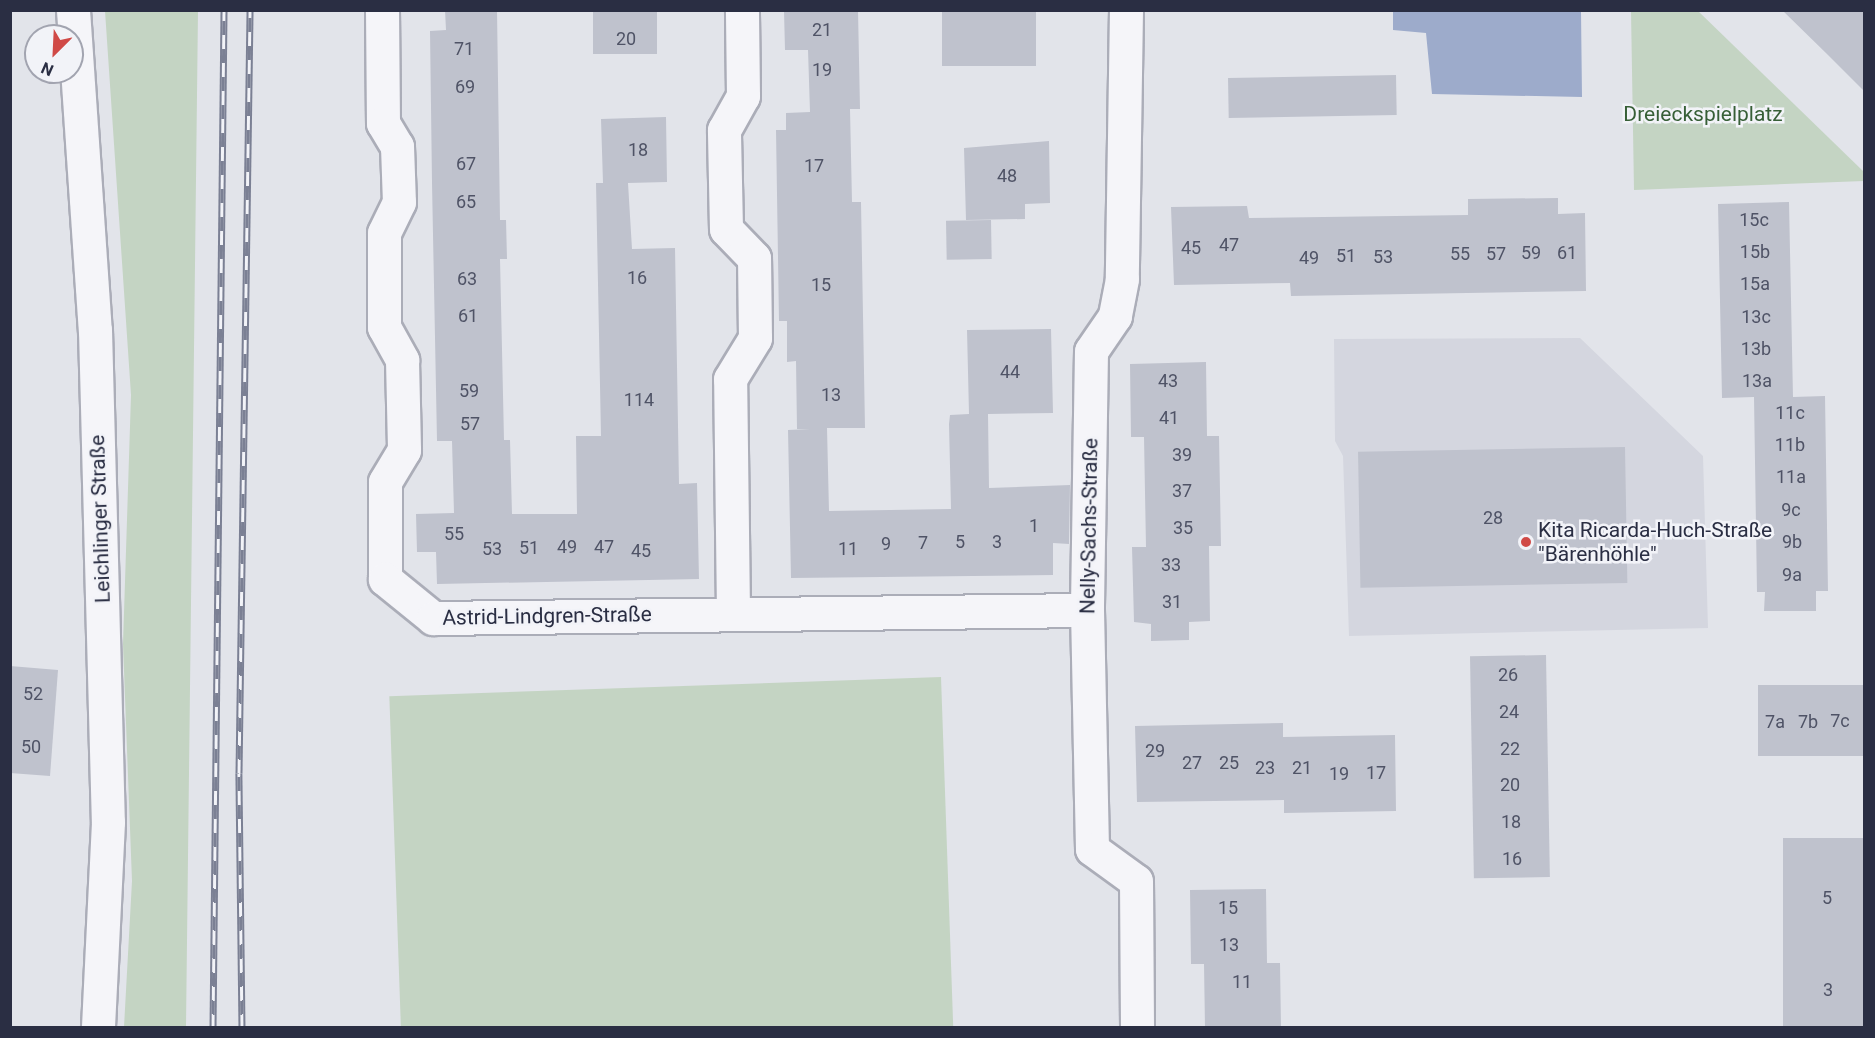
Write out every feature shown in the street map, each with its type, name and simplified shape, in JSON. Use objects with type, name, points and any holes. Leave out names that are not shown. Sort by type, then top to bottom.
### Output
[{"type":"street","name":"Leichlinger Straße","points":[[73,10],[94,330],[108,822],[98,1028]]},
{"type":"street","name":"Astrid-Lindgren-Straße","points":[[382,10],[383,123],[397,146],[399,202],[384,232],[384,327],[402,360],[404,450],[385,482],[385,579],[433,618],[1087,610]]},
{"type":"street","points":[[733,613],[730,379],[755,338],[754,258],[726,229],[724,130],[743,96],[742,10]]},
{"type":"street","name":"Nelly-Sachs-Straße","points":[[1126,10],[1122,279],[1115,316],[1091,351],[1087,610],[1092,849],[1136,881],[1137,1028]]},
{"type":"shaded area","name":"Kita Ricarda-Huch-Straße \"Bärenhöhle\"","points":[[1580,338],[1703,456],[1708,628],[1349,636],[1343,456],[1335,441],[1334,339]]},
{"type":"green space","points":[[105,11],[198,11],[186,1027],[124,1027],[132,881],[123,644],[131,395]]},
{"type":"green space","name":"Dreieckspielplatz","points":[[1631,11],[1698,11],[1864,172],[1864,181],[1634,190]]},
{"type":"green space","points":[[941,677],[953,1027],[401,1028],[389,696]]},
{"type":"water","points":[[1393,11],[1581,11],[1582,97],[1432,94],[1426,33],[1393,30]]},
{"type":"building","points":[[445,10],[497,10],[500,220],[506,220],[507,259],[500,259],[504,440],[510,440],[512,514],[577,514],[576,436],[601,436],[596,183],[603,183],[601,119],[666,117],[667,182],[628,183],[632,249],[675,248],[679,484],[697,483],[699,579],[437,584],[436,552],[417,552],[416,514],[454,513],[452,441],[437,441],[432,183],[430,31],[446,30]]},
{"type":"building","points":[[593,10],[657,10],[657,54],[593,54]]},
{"type":"building","points":[[858,10],[860,109],[850,109],[852,202],[861,202],[865,428],[827,428],[829,511],[951,509],[949,424],[950,415],[969,414],[967,330],[1051,329],[1053,413],[988,414],[989,488],[1070,485],[1069,544],[1053,543],[1053,575],[791,578],[788,430],[810,429],[797,429],[796,361],[787,362],[787,321],[779,321],[776,130],[786,130],[786,113],[810,112],[808,50],[785,50],[784,11]]},
{"type":"building","points":[[942,10],[1036,10],[1036,66],[942,66]]},
{"type":"building","points":[[1782,10],[1864,10],[1864,91],[1828,55]]},
{"type":"building","points":[[1396,75],[1397,115],[1229,118],[1228,78]]},
{"type":"building","points":[[1049,141],[1050,203],[1025,204],[1025,219],[966,220],[964,148]]},
{"type":"building","points":[[1558,198],[1558,214],[1585,213],[1586,291],[1291,296],[1290,283],[1174,285],[1171,207],[1247,206],[1249,218],[1468,215],[1468,199]]},
{"type":"building","points":[[1789,202],[1793,397],[1825,396],[1828,591],[1816,591],[1816,611],[1764,611],[1765,592],[1757,592],[1754,397],[1722,398],[1718,204]]},
{"type":"building","points":[[991,220],[992,259],[947,260],[946,221]]},
{"type":"building","points":[[1206,362],[1207,436],[1219,436],[1221,546],[1209,546],[1210,621],[1189,622],[1189,640],[1151,641],[1151,624],[1134,622],[1132,547],[1146,547],[1144,437],[1131,437],[1130,364]]},
{"type":"building","points":[[1625,447],[1627,583],[1360,588],[1358,452]]},
{"type":"building","points":[[1546,655],[1550,877],[1474,878],[1470,656]]},
{"type":"building","points":[[10,666],[58,670],[50,776],[10,773]]},
{"type":"building","points":[[1758,685],[1864,685],[1864,756],[1758,756]]},
{"type":"building","points":[[1283,723],[1283,737],[1395,735],[1396,811],[1284,813],[1284,800],[1137,802],[1135,726]]},
{"type":"building","points":[[1783,838],[1864,838],[1864,1028],[1783,1028]]},
{"type":"building","points":[[1266,889],[1267,963],[1280,963],[1281,1028],[1205,1028],[1204,964],[1191,964],[1190,890]]},
{"type":"railway","points":[[213,1028],[224,10]]},
{"type":"railway","points":[[242,1028],[239,773],[250,10]]},
{"type":"place","name":"Kita Ricarda-Huch-Straße \"Bärenhöhle\"","points":[[1526,542]]}]
